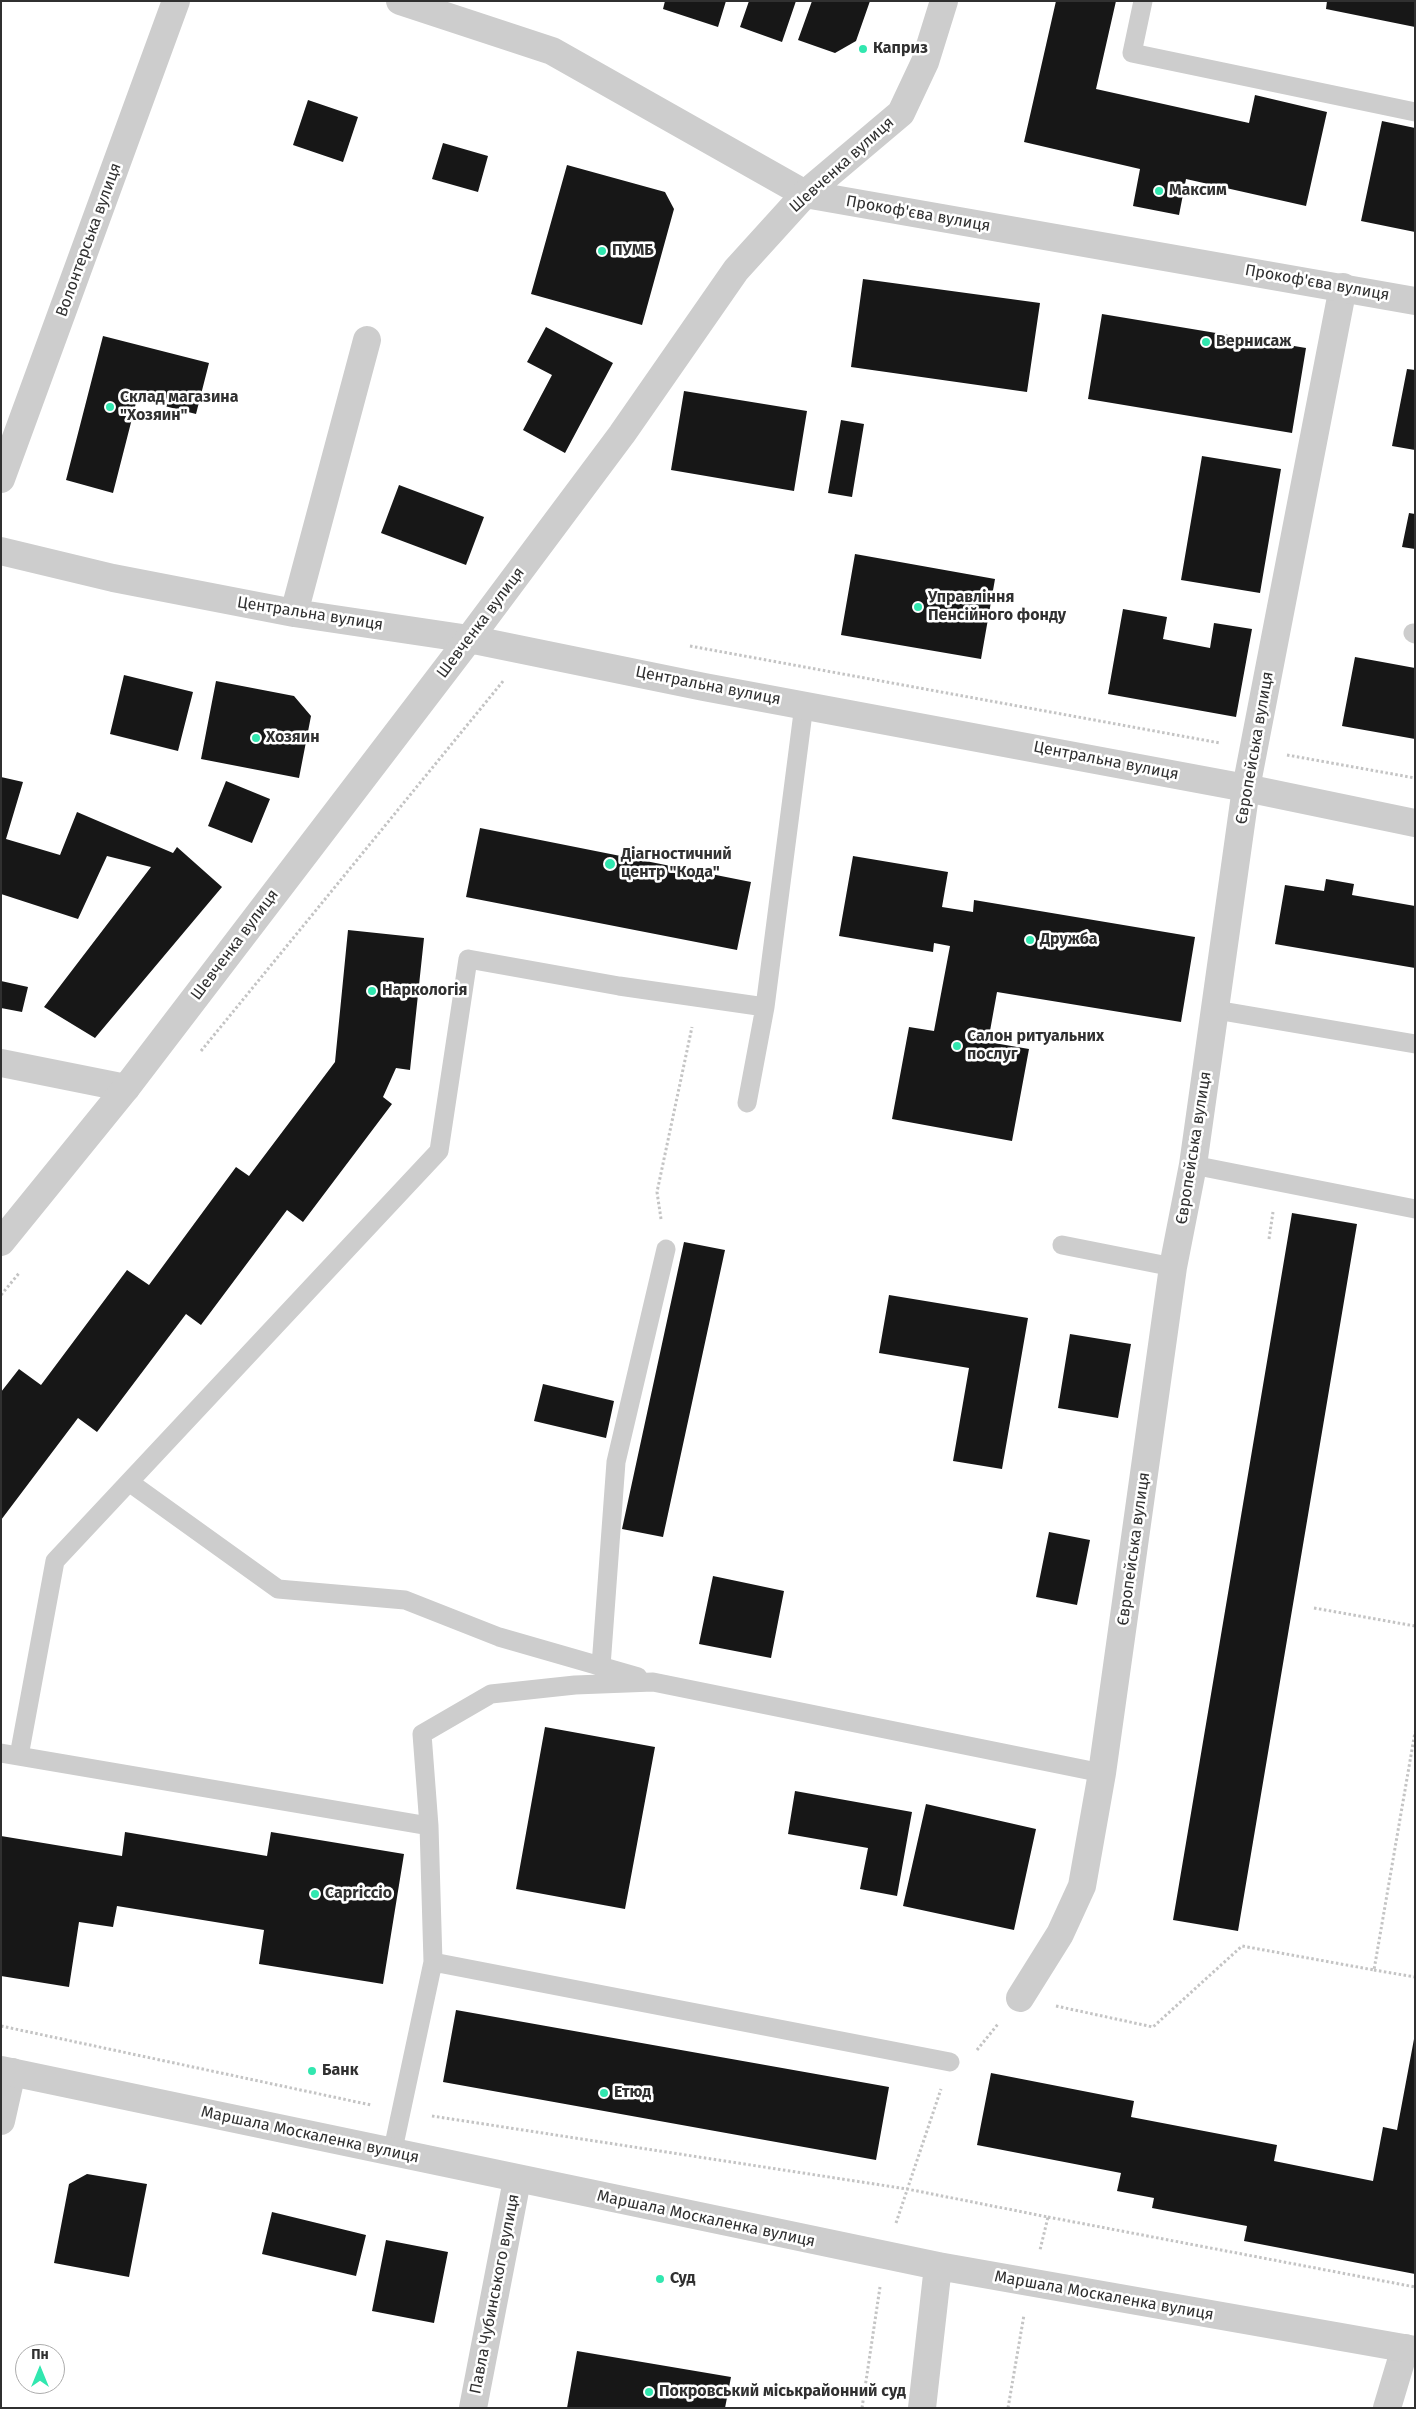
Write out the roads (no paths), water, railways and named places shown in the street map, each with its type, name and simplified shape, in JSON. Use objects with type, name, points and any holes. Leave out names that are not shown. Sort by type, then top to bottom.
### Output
[{"type":"street","name":"Волонтерська вулиця","points":[[1,478],[176,1]]},
{"type":"street","name":"Прокоф'єва вулиця","points":[[400,1],[552,51],[805,194],[1343,287],[1415,302]]},
{"type":"street","name":"Шевченка вулиця","points":[[1,1242],[126,1088],[469,639],[622,434],[736,270],[805,194],[901,113],[924,62],[944,1]]},
{"type":"street","name":"Європейська вулиця","points":[[1020,1998],[1060,1934],[1082,1886],[1102,1773],[1173,1266],[1193,1165],[1246,788],[1343,287]]},
{"type":"street","points":[[294,613],[366,340]]},
{"type":"street","name":"Центральна вулиця","points":[[1,551],[114,578],[294,613],[469,639],[804,705],[1246,788],[1415,823]]},
{"type":"street","points":[[1,1064],[126,1088]]},
{"type":"street","points":[[1,2121],[7,2071]]},
{"type":"street","name":"Маршала Москаленка вулиця","points":[[7,2071],[215,2114],[392,2154],[885,2256],[1410,2349]]},
{"type":"street","name":"Павла Чубинського вулиця","points":[[473,2408],[518,2180]]},
{"type":"street","points":[[922,2408],[938,2266]]},
{"type":"street","points":[[1387,2408],[1410,2349]]},
{"type":"lane","points":[[1143,1],[1132,53],[1415,112]]},
{"type":"lane","points":[[747,1103],[765,1007],[804,705]]},
{"type":"lane","points":[[429,1826],[10,1755],[55,1561],[439,1151],[468,959],[619,986],[765,1007]]},
{"type":"lane","points":[[1216,1010],[1415,1044]]},
{"type":"lane","points":[[1193,1165],[1415,1209]]},
{"type":"lane","points":[[1062,1245],[1173,1266]]},
{"type":"lane","points":[[601,1666],[616,1462],[666,1249]]},
{"type":"lane","points":[[129,1482],[278,1589],[406,1600],[499,1637],[653,1682],[1102,1773]]},
{"type":"lane","points":[[392,2154],[433,1962],[429,1826],[422,1734],[491,1694],[575,1684],[653,1682]]},
{"type":"lane","points":[[433,1962],[950,2062]]},
{"type":"place","name":"Каприз","points":[[863,49]]},
{"type":"place","name":"Максим","points":[[1159,191]]},
{"type":"place","name":"ПУМБ","points":[[602,251]]},
{"type":"place","name":"Вернисаж","points":[[1206,342]]},
{"type":"place","name":"Склад магазина \"Хозяин\"","points":[[110,407]]},
{"type":"place","name":"Управління Пенсійного фонду","points":[[918,607]]},
{"type":"place","name":"Хозяин","points":[[256,738]]},
{"type":"place","name":"Діагностичний центр \"Кода\"","points":[[610,864]]},
{"type":"place","name":"Дружба","points":[[1030,940]]},
{"type":"place","name":"Наркологія","points":[[372,991]]},
{"type":"place","name":"Салон ритуальних послуг","points":[[957,1046]]},
{"type":"place","name":"Capriccio","points":[[315,1894]]},
{"type":"place","name":"Банк","points":[[312,2071]]},
{"type":"place","name":"Етюд","points":[[604,2093]]},
{"type":"place","name":"Суд","points":[[660,2279]]},
{"type":"place","name":"Покровський міськрайонний суд","points":[[649,2392]]}]
